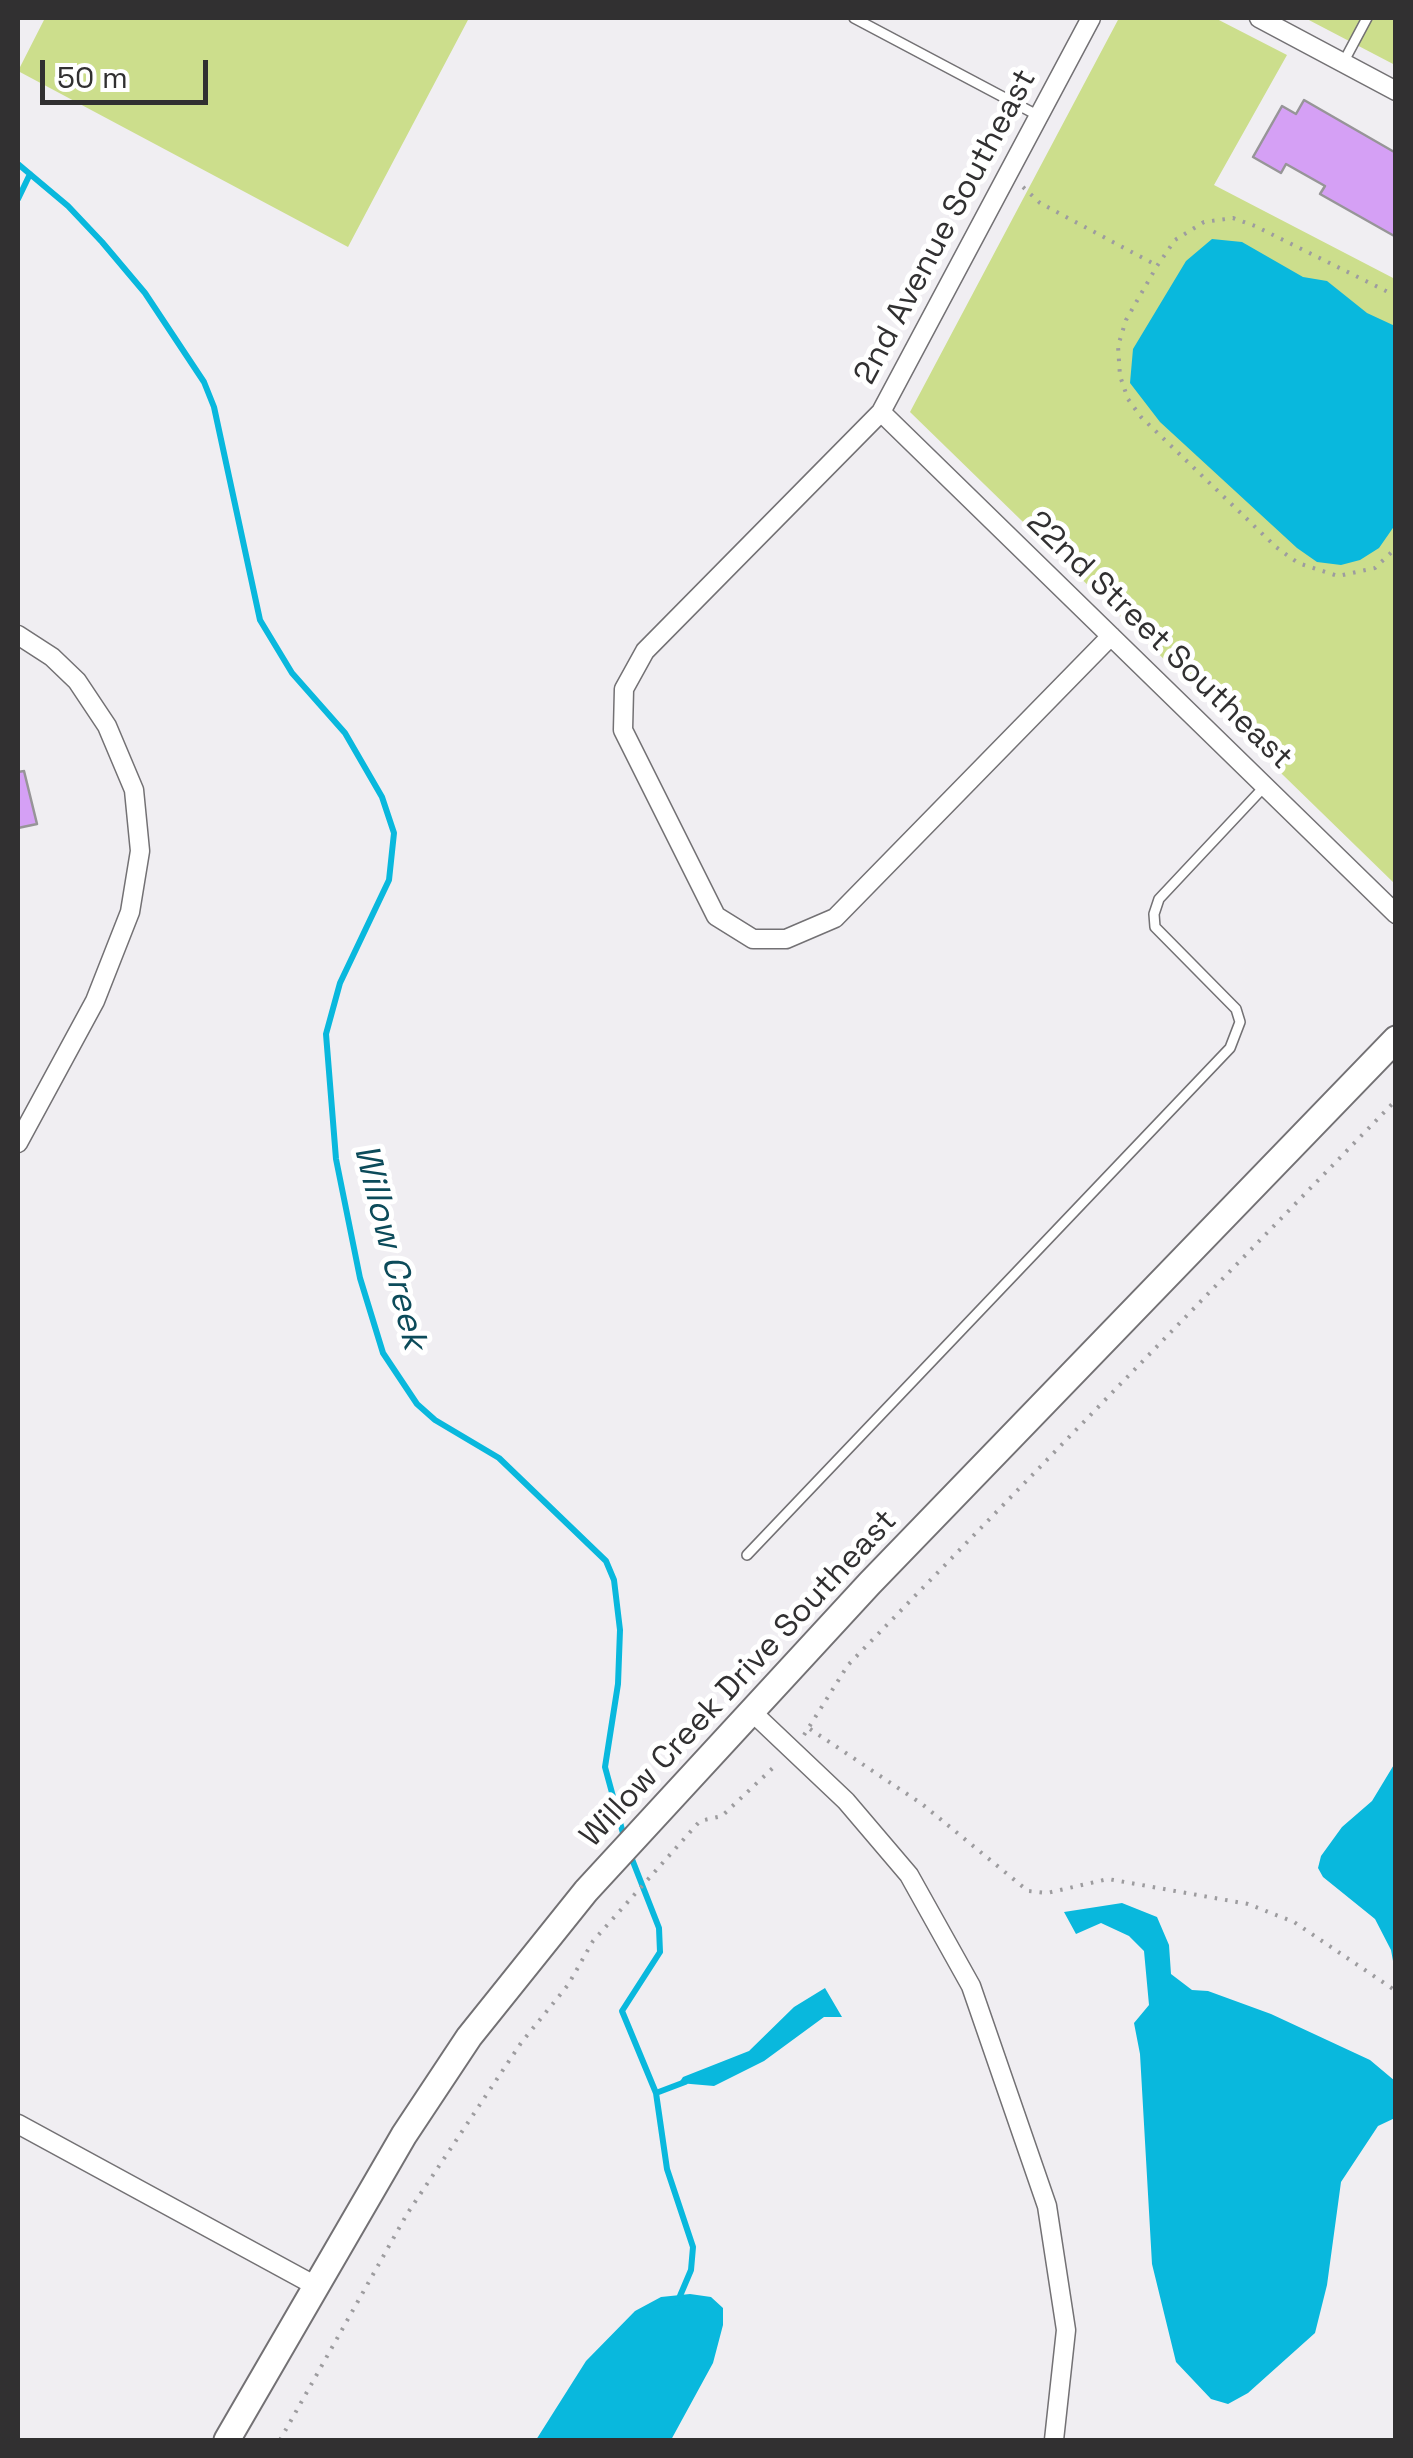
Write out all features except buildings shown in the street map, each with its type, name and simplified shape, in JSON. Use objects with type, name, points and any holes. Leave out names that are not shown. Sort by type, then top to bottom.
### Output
[{"type":"main road","name":"Willow Creek Drive Southeast","points":[[227,2440],[314,2285],[469,2037],[586,1891],[751,1711],[1396,1038]]},
{"type":"street","name":"2nd Avenue Southeast","points":[[1092,18],[882,412],[645,652],[624,690],[621,718],[628,746],[708,906],[725,926],[769,940],[800,935],[835,918],[1111,636]]},
{"type":"street","points":[[1259,18],[1396,91]]},
{"type":"street","name":"22nd Street Southeast","points":[[882,412],[1396,914]]},
{"type":"street","points":[[18,634],[52,657],[76,680],[106,726],[134,790],[140,851],[130,912],[94,1001],[18,1143]]},
{"type":"street","points":[[751,1711],[846,1801],[909,1875],[971,1986],[1002,2064],[1047,2206],[1066,2330],[1054,2440]]},
{"type":"street","points":[[18,2124],[314,2285]]},
{"type":"lane","points":[[854,18],[1039,116]]},
{"type":"lane","points":[[1343,63],[1367,18]]},
{"type":"lane","points":[[747,1555],[1230,1048],[1240,1022],[1236,1009],[1155,928],[1154,914],[1158,898],[1264,786]]},
{"type":"path","points":[[1008,174],[1040,203],[1157,266]]},
{"type":"path","points":[[1396,296],[1233,218],[1190,229],[1174,240],[1126,320],[1118,346],[1120,376],[1142,417],[1208,485],[1298,563],[1338,576],[1375,568],[1396,548]]},
{"type":"path","points":[[280,2440],[406,2214],[521,2043],[568,1985],[594,1941],[700,1821],[722,1816],[810,1730],[848,1665],[1396,1100]]},
{"type":"path","points":[[810,1730],[922,1804],[1028,1891],[1047,1894],[1108,1880],[1248,1904],[1294,1922],[1396,1991]]},
{"type":"green space","points":[[45,18],[469,18],[348,247],[18,71]]},
{"type":"green space","points":[[1119,18],[1215,18],[1287,55],[1214,185],[1395,279],[1395,884],[910,412]]},
{"type":"green space","points":[[1305,18],[1395,18],[1395,65]]},
{"type":"water","points":[[1212,239],[1242,242],[1303,277],[1327,281],[1367,313],[1395,326],[1395,525],[1379,548],[1360,560],[1341,565],[1317,562],[1297,548],[1160,422],[1130,383],[1133,349],[1186,261]]},
{"type":"water","points":[[1395,1763],[1396,1972],[1391,1950],[1375,1919],[1323,1877],[1318,1868],[1321,1856],[1342,1827],[1372,1801]]},
{"type":"water","points":[[1122,1903],[1157,1917],[1169,1945],[1171,1974],[1192,1990],[1208,1991],[1271,2014],[1370,2060],[1395,2081],[1395,2118],[1378,2126],[1341,2182],[1327,2285],[1315,2333],[1248,2393],[1228,2404],[1211,2399],[1176,2362],[1152,2264],[1140,2054],[1134,2023],[1149,2005],[1144,1951],[1129,1936],[1101,1923],[1076,1934],[1064,1912]]},
{"type":"water","points":[[825,1988],[842,2017],[824,2017],[764,2061],[714,2086],[679,2083],[683,2077],[749,2051],[794,2007]]},
{"type":"water","points":[[661,2297],[711,2297],[723,2308],[723,2325],[713,2363],[671,2440],[536,2440],[586,2361],[635,2311]]},
{"type":"waterway","name":"Willow Creek","points":[[18,164],[68,206],[102,242],[145,293],[204,382],[214,407],[260,620],[292,673],[345,733],[382,797],[394,833],[389,880],[340,983],[326,1034],[336,1159],[360,1278],[383,1353],[417,1404],[435,1420],[499,1458],[606,1561],[614,1580],[620,1630],[618,1684],[605,1767],[624,1837]]},
{"type":"waterway","points":[[18,199],[30,174]]},
{"type":"waterway","name":"Willow Creek","points":[[630,1854],[659,1928],[660,1952],[622,2011],[656,2093],[667,2169],[693,2247],[691,2270],[677,2303]]},
{"type":"waterway","points":[[656,2093],[685,2082]]}]
